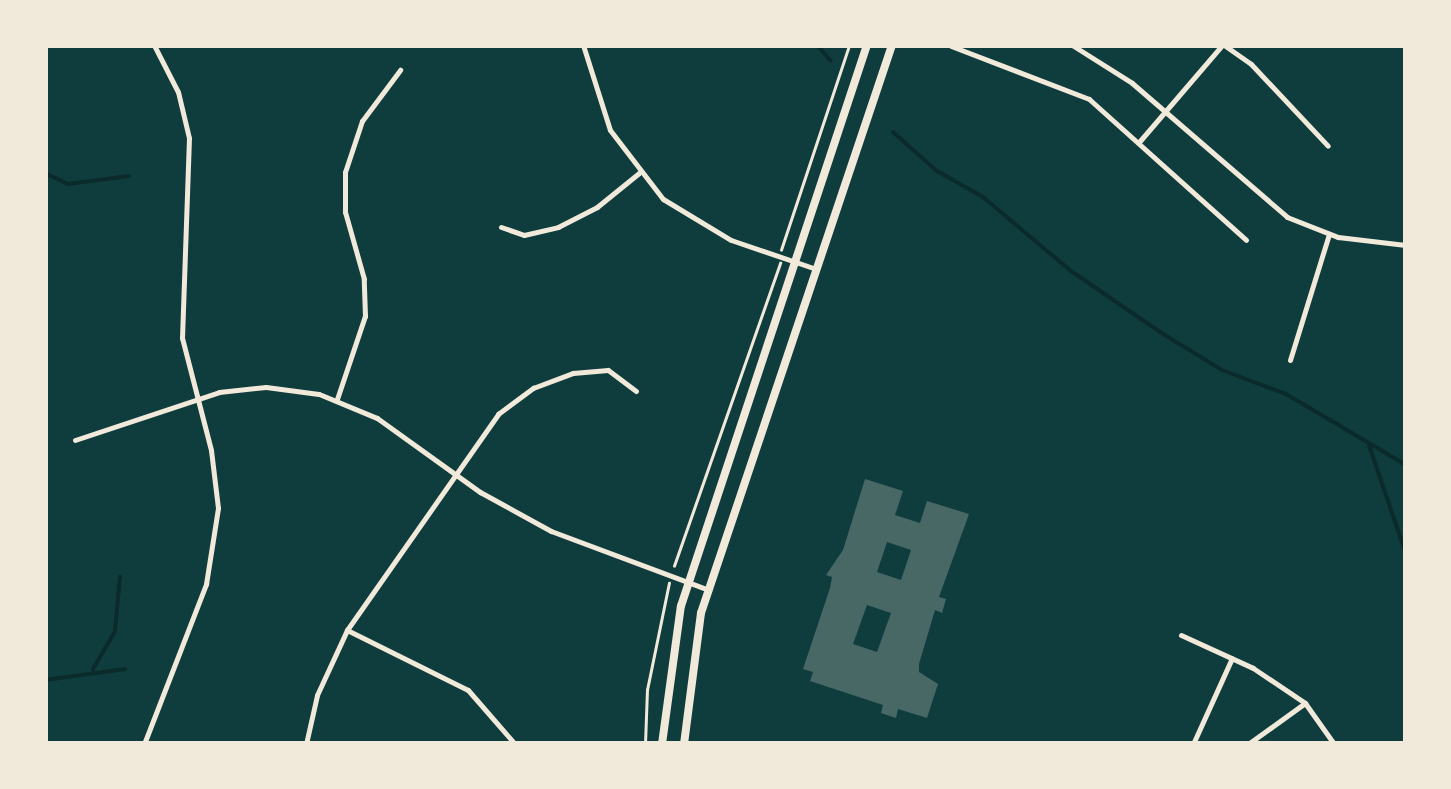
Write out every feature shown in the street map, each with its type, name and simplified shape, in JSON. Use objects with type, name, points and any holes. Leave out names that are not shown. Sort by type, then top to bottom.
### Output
[{"type":"main road","points":[[662,744],[666,676],[688,583],[868,45]]},
{"type":"main road","points":[[684,744],[689,674],[708,590],[892,45]]},
{"type":"street","points":[[144,744],[176,676],[216,534],[216,479],[181,315],[189,138],[178,92],[154,45]]},
{"type":"street","points":[[583,45],[605,117],[638,173],[704,228],[816,269]]},
{"type":"street","points":[[1072,45],[1165,112],[1267,204],[1329,234],[1406,245]]},
{"type":"street","points":[[1139,142],[1223,45],[1251,64],[1328,146]]},
{"type":"street","points":[[951,46],[1072,90],[1139,142],[1246,240]]},
{"type":"street","points":[[336,398],[365,316],[364,279],[345,212],[348,152],[362,121],[400,70]]},
{"type":"street","points":[[502,227],[524,236],[558,227],[597,207],[638,173]]},
{"type":"street","points":[[1290,360],[1329,234]]},
{"type":"street","points":[[306,744],[317,695],[347,630],[451,472],[498,414],[553,379],[608,370],[636,391]]},
{"type":"street","points":[[76,440],[196,398],[266,387],[336,398],[551,531],[708,590]]},
{"type":"street","points":[[347,630],[459,684],[515,744]]},
{"type":"street","points":[[1182,635],[1232,658],[1305,703],[1334,744]]},
{"type":"street","points":[[1193,744],[1232,658]]},
{"type":"street","points":[[1248,744],[1305,703]]},
{"type":"path","points":[[646,744],[650,666],[671,577],[849,45]]},
{"type":"building","points":[[865,479],[903,491],[895,515],[920,523],[927,501],[969,514],[939,597],[946,599],[942,613],[935,610],[919,664],[919,672],[938,684],[927,718],[898,709],[896,718],[881,713],[883,705],[810,681],[813,672],[803,669],[830,588],[832,577],[826,575],[843,550]],"holes":[[[887,542],[911,550],[901,580],[877,572]],[[867,605],[891,613],[877,652],[853,644]]]},
{"type":"waterway","points":[[817,45],[831,61]]},
{"type":"waterway","points":[[45,64],[45,101]]},
{"type":"waterway","points":[[893,132],[937,171],[983,197],[1071,271],[1160,332],[1222,370],[1286,394],[1406,465]]},
{"type":"waterway","points":[[45,173],[68,184],[129,176]]},
{"type":"waterway","points":[[1369,445],[1406,554]]},
{"type":"waterway","points":[[93,669],[115,631],[120,576]]},
{"type":"waterway","points":[[45,680],[125,669]]}]
